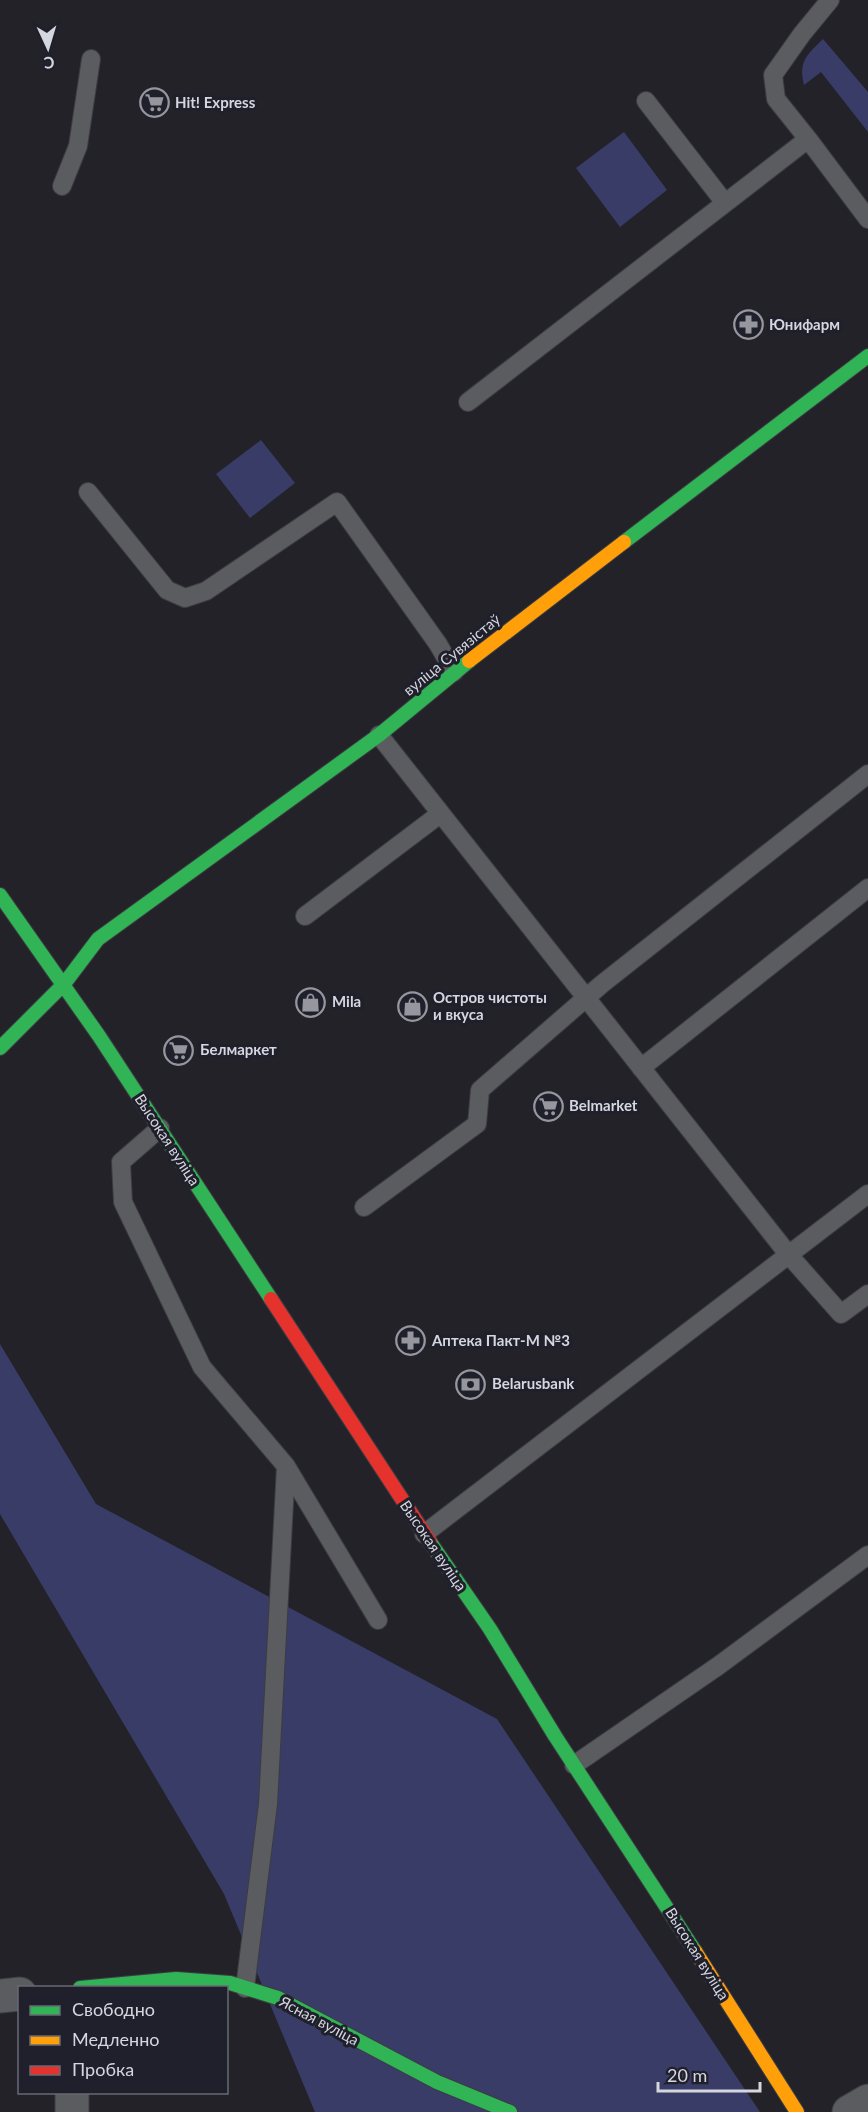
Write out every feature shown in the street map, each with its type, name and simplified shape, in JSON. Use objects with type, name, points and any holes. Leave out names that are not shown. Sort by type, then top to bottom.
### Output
[{"type":"street","name":"вуліца Сувязістаў","points":[[0,1048],[64,984],[98,939],[379,735],[454,672],[868,356]]},
{"type":"street","name":"Высокая вуліца","points":[[0,895],[64,984],[424,1534],[490,1629],[574,1765],[797,2112]]},
{"type":"street","name":"Ясная вуліца","points":[[101,1986],[176,1979],[230,1983],[278,1998],[437,2082],[510,2112]]},
{"type":"street","points":[[0,1996],[18,1994]]},
{"type":"street","points":[[72,2094],[72,2112]]},
{"type":"street","points":[[849,2112],[868,2101]]},
{"type":"lane","points":[[830,0],[802,34],[774,75],[776,99],[868,219]]},
{"type":"lane","points":[[62,186],[78,146],[91,59]]},
{"type":"lane","points":[[646,101],[725,203]]},
{"type":"lane","points":[[468,402],[808,139]]},
{"type":"lane","points":[[88,492],[167,590],[185,598],[206,591],[337,502],[438,644],[454,672]]},
{"type":"lane","points":[[379,735],[788,1254],[841,1314],[868,1294]]},
{"type":"lane","points":[[364,1207],[477,1124],[480,1090],[586,998],[868,774]]},
{"type":"lane","points":[[305,916],[440,814]]},
{"type":"lane","points":[[641,1068],[868,888]]},
{"type":"lane","points":[[159,1128],[121,1162],[123,1202],[202,1367],[286,1466],[378,1620]]},
{"type":"lane","points":[[424,1534],[868,1194]]},
{"type":"lane","points":[[245,1988],[268,1804],[286,1466]]},
{"type":"lane","points":[[574,1765],[718,1666],[868,1555]]},
{"type":"shaded area","points":[[823,39],[868,92],[868,132],[821,72],[804,85],[802,70],[805,59]]},
{"type":"shaded area","points":[[624,132],[667,190],[620,227],[576,168]]},
{"type":"shaded area","points":[[261,440],[295,483],[250,518],[216,474]]},
{"type":"shaded area","points":[[0,1344],[96,1504],[497,1719],[760,2112],[315,2112],[224,1894],[0,1514]]},
{"type":"traffic: fast","points":[[624,542],[868,356]]},
{"type":"traffic: fast","points":[[0,1048],[64,984],[98,939],[379,735],[469,661]]},
{"type":"traffic: fast","points":[[0,895],[99,1036],[271,1299]]},
{"type":"traffic: fast","points":[[430,1542],[490,1629],[555,1736],[695,1951]]},
{"type":"traffic: fast","points":[[101,1986],[176,1979],[230,1983],[278,1998],[437,2082],[510,2112]]},
{"type":"traffic: slow","points":[[469,661],[624,542]]},
{"type":"traffic: slow","points":[[695,1951],[797,2112]]},
{"type":"traffic: jam","points":[[271,1299],[430,1542]]},
{"type":"place","name":"Hit! Express","points":[[154,103]]},
{"type":"place","name":"Юнифарм","points":[[748,325]]},
{"type":"place","name":"Mila","points":[[311,1002]]},
{"type":"place","name":"Остров чистоты и вкуса","points":[[412,1007]]},
{"type":"place","name":"Белмаркет","points":[[179,1050]]},
{"type":"place","name":"Belmarket","points":[[548,1106]]},
{"type":"place","name":"Аптека Пакт-М №3","points":[[411,1341]]},
{"type":"place","name":"Belarusbank","points":[[471,1384]]}]
